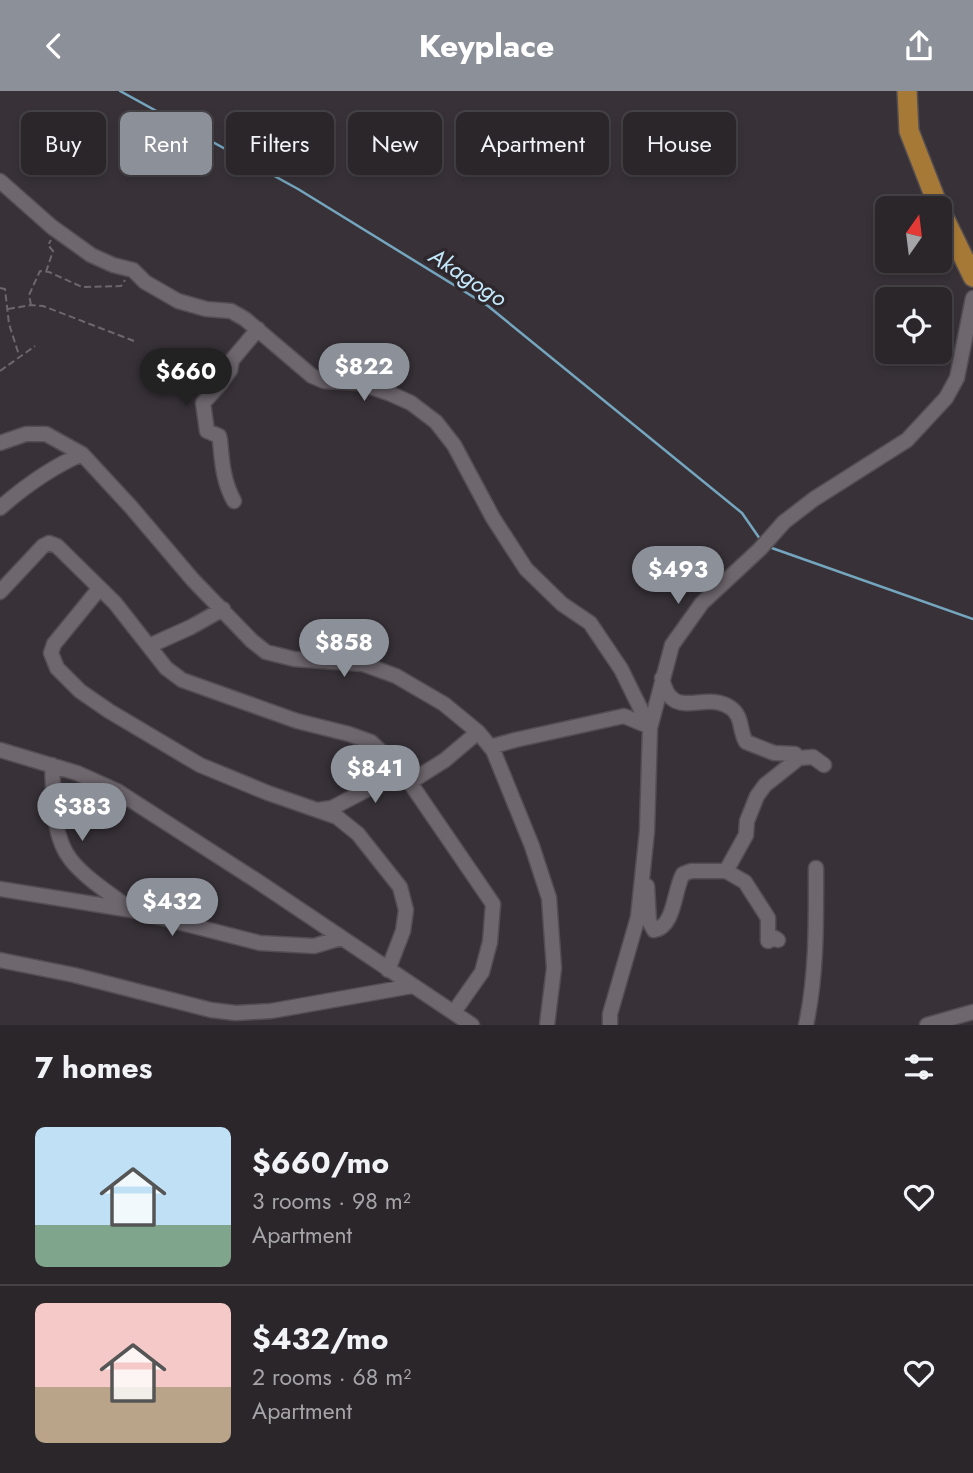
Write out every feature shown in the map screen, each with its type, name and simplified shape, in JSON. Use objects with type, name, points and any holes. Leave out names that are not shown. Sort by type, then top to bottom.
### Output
[{"type":"main road","points":[[907,91],[909,131],[934,196]]},
{"type":"main road","points":[[952,235],[973,277]]},
{"type":"street","points":[[0,181],[55,229],[91,255],[133,270],[145,282],[178,301],[206,309],[231,311],[258,329],[312,376],[324,381],[359,383],[391,394],[411,403],[436,422],[454,445],[493,518],[526,569],[562,604],[590,623],[621,669],[649,727]]},
{"type":"street","points":[[610,1025],[610,1014],[638,917],[647,831],[649,727],[672,645],[702,603],[760,549],[784,522],[814,499],[907,440],[946,398],[957,378],[973,298]]},
{"type":"street","points":[[234,501],[226,486],[219,436],[206,431],[202,403],[221,383],[230,370],[232,360],[258,329]]},
{"type":"street","points":[[0,443],[26,434],[46,434],[82,454],[193,580],[266,652],[294,659],[363,664],[385,672],[444,704],[478,732],[490,747],[532,846],[549,898],[554,968],[547,1025]]},
{"type":"street","points":[[0,508],[58,465],[82,454]]},
{"type":"street","points":[[0,592],[43,546],[49,543],[57,546],[115,603],[166,668],[182,680],[298,721],[349,734],[371,743],[406,777],[493,904],[490,941],[482,972],[454,1012]]},
{"type":"street","points":[[99,589],[54,644],[51,653],[57,668],[80,691],[109,712],[200,765],[268,793],[329,812],[358,834],[400,887],[406,909],[403,931],[388,970]]},
{"type":"street","points":[[149,646],[223,609]]},
{"type":"street","points":[[662,676],[664,689],[679,703],[720,702],[737,713],[741,720],[740,730],[746,742],[774,753],[795,754],[797,759]]},
{"type":"street","points":[[490,747],[624,716],[649,727]]},
{"type":"street","points":[[329,812],[445,760],[478,732]]},
{"type":"street","points":[[0,750],[78,773],[117,791],[472,1025]]},
{"type":"street","points":[[726,871],[746,835],[747,821],[757,796],[765,785],[797,759],[813,757],[824,765]]},
{"type":"street","points":[[52,765],[60,836],[70,859],[131,910]]},
{"type":"street","points":[[806,1025],[816,957],[816,868]]},
{"type":"street","points":[[643,871],[649,898],[649,921],[654,930],[665,927],[678,883],[684,874],[691,871],[726,871],[745,882],[768,918],[768,941],[775,938],[778,940]]},
{"type":"street","points":[[0,889],[131,910],[260,943],[314,946],[341,938]]},
{"type":"street","points":[[0,960],[74,975],[211,1010],[236,1013],[271,1011],[412,986]]},
{"type":"street","points":[[926,1025],[973,1012]]},
{"type":"path","points":[[46,272],[53,251],[48,245],[55,229]]},
{"type":"path","points":[[31,305],[29,295],[40,271],[82,287],[110,288],[121,286],[133,270]]},
{"type":"path","points":[[0,288],[5,289],[9,324],[19,355]]},
{"type":"path","points":[[8,309],[31,305],[54,309],[134,341]]},
{"type":"path","points":[[0,371],[19,355],[36,346]]},
{"type":"waterway","name":"Akagogo","points":[[120,91],[298,189],[488,306],[742,513],[760,539]]},
{"type":"waterway","name":"Akagogo","points":[[769,547],[973,619]]}]
